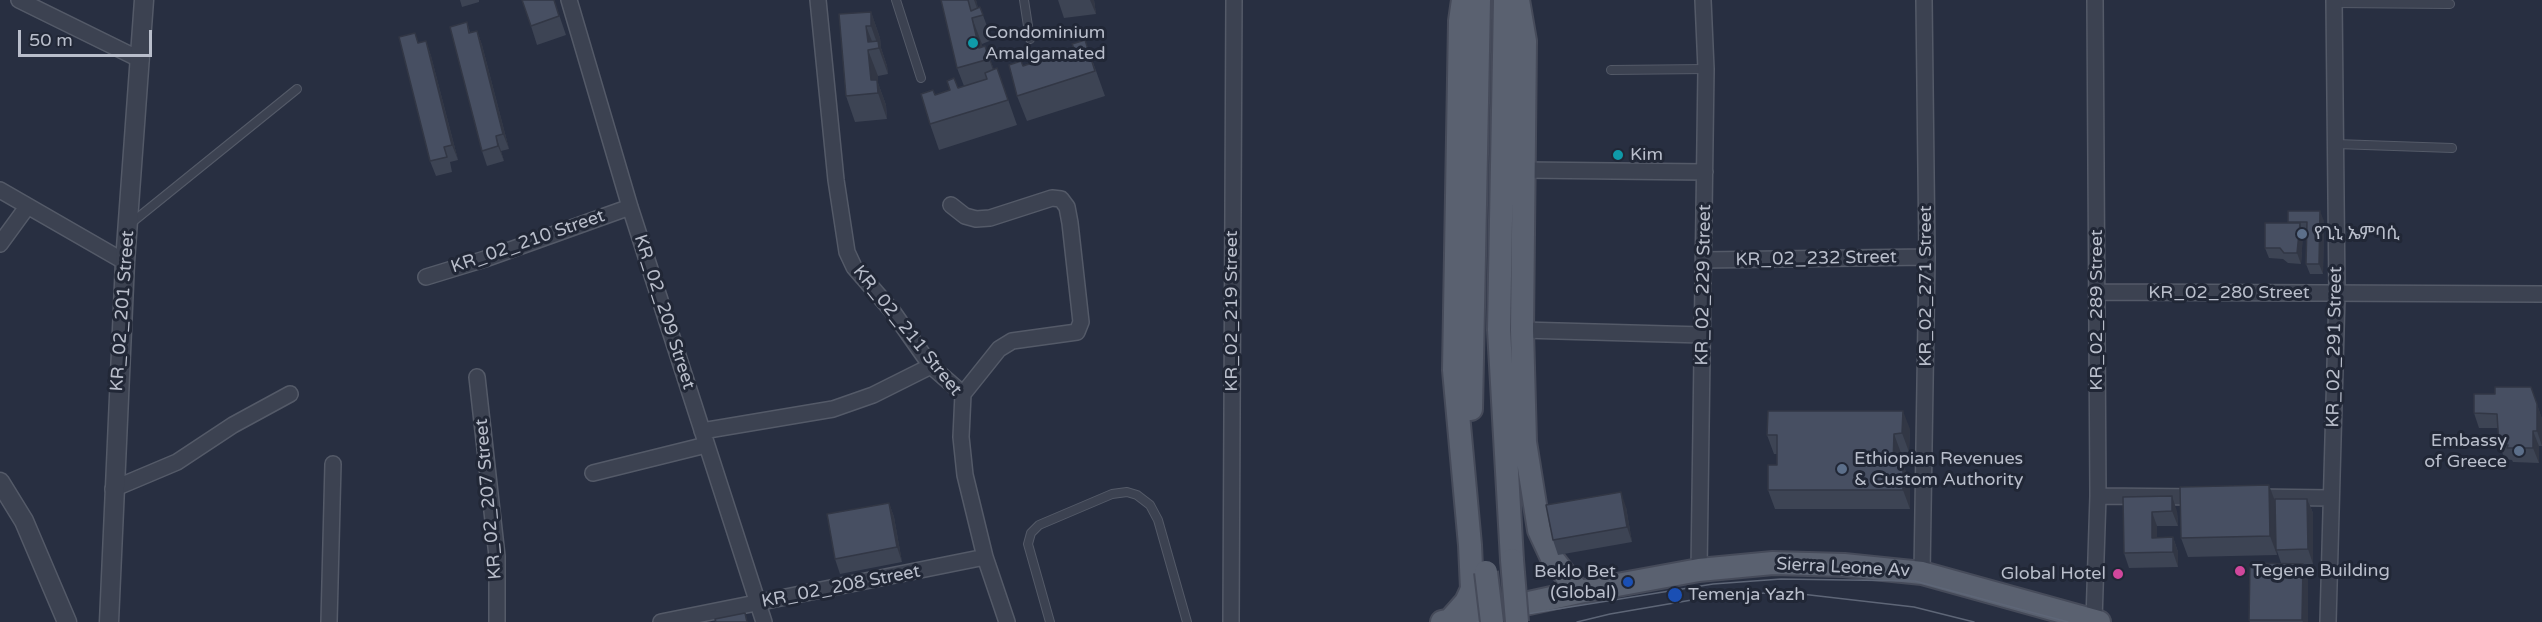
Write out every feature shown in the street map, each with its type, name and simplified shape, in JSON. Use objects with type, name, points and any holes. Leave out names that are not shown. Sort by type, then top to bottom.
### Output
[{"type":"main road","points":[[1446,621],[1466,602],[1472,589],[1454,370],[1460,21],[1463,0]]},
{"type":"main road","points":[[1479,0],[1470,401],[1492,622]]},
{"type":"main road","points":[[1505,0],[1498,330],[1517,622]]},
{"type":"main road","points":[[1518,0],[1525,41],[1522,421],[1529,478],[1539,530],[1552,558],[1579,592]]},
{"type":"main road","name":"Sierra Leone Av","points":[[1446,621],[1579,592],[1699,570],[1773,563],[1844,565],[1922,573],[2097,621]]},
{"type":"street","points":[[19,0],[141,60]]},
{"type":"street","name":"KR_02_201 Street","points":[[109,622],[124,262],[129,225],[144,0]]},
{"type":"street","name":"KR_02_209 Street","points":[[569,0],[630,207],[764,622]]},
{"type":"street","name":"KR_02_211 Street","points":[[818,0],[836,180],[847,252],[854,267],[893,312],[931,366],[963,394],[961,437],[965,475],[985,557],[1006,622]]},
{"type":"street","name":"KR_02_219 Street","points":[[1231,622],[1234,0]]},
{"type":"street","name":"KR_02_229 Street","points":[[1699,570],[1706,69],[1703,0]]},
{"type":"street","name":"KR_02_271 Street","points":[[1922,573],[1927,257],[1924,0]]},
{"type":"street","name":"KR_02_289 Street","points":[[2095,0],[2097,621]]},
{"type":"street","name":"KR_02_291 Street","points":[[2328,622],[2337,294],[2334,1]]},
{"type":"street","points":[[1524,171],[1705,172]]},
{"type":"street","points":[[0,190],[124,262]]},
{"type":"street","points":[[951,205],[965,216],[976,219],[990,218],[1052,198],[1061,199],[1067,207],[1070,223],[1081,322],[1077,332],[1012,341],[999,349],[963,394]]},
{"type":"street","points":[[0,244],[27,207]]},
{"type":"street","name":"KR_02_210 Street","points":[[426,277],[486,259],[630,207]]},
{"type":"street","name":"KR_02_232 Street","points":[[1704,260],[1927,257]]},
{"type":"street","name":"KR_02_280 Street","points":[[2096,292],[2542,294]]},
{"type":"street","points":[[1522,330],[1703,335]]},
{"type":"street","points":[[593,473],[704,438],[833,409],[873,395],[931,366]]},
{"type":"street","name":"KR_02_207 Street","points":[[477,377],[493,506],[497,556],[497,622]]},
{"type":"street","points":[[113,489],[177,462],[239,422],[290,394]]},
{"type":"street","points":[[329,622],[333,464]]},
{"type":"street","points":[[0,482],[24,521],[68,622]]},
{"type":"street","points":[[2098,496],[2215,497]]},
{"type":"street","points":[[2238,497],[2331,498]]},
{"type":"street","name":"KR_02_208 Street","points":[[661,622],[985,557]]},
{"type":"lane","points":[[897,0],[921,78]]},
{"type":"lane","points":[[1024,0],[1030,39]]},
{"type":"lane","points":[[2334,1],[2450,4]]},
{"type":"lane","points":[[1611,70],[1706,69]]},
{"type":"lane","points":[[129,225],[297,89]]},
{"type":"lane","points":[[2336,144],[2452,148]]},
{"type":"lane","points":[[1050,622],[1028,544],[1031,533],[1039,525],[1112,494],[1127,492],[1137,495],[1150,505],[1158,520],[1186,622]]},
{"type":"building","points":[[522,0],[554,0],[559,16],[531,26]]},
{"type":"building","points":[[941,0],[968,0],[971,11],[980,7],[983,15],[972,18],[979,48],[985,46],[989,59],[957,68]]},
{"type":"building","points":[[871,12],[871,26],[866,26],[868,42],[878,41],[879,48],[868,50],[871,80],[877,80],[878,93],[846,96],[839,14]]},
{"type":"building","points":[[467,22],[469,33],[477,31],[503,134],[496,136],[498,146],[482,151],[450,27]]},
{"type":"building","points":[[415,33],[418,43],[426,41],[452,145],[444,147],[447,157],[430,161],[399,37]]},
{"type":"building","points":[[1085,40],[1095,71],[1017,96],[1009,65],[1021,61],[1023,66],[1038,61],[1034,52],[1042,49],[1046,59],[1075,50],[1072,44]]},
{"type":"building","points":[[997,68],[1008,100],[930,124],[921,94],[933,90],[935,95],[950,90],[947,81],[954,78],[958,88],[987,79],[985,73]]},
{"type":"building","points":[[2288,211],[2320,211],[2319,264],[2306,264],[2307,222],[2288,222]]},
{"type":"building","points":[[2265,223],[2300,223],[2297,253],[2284,253],[2280,248],[2265,248]]},
{"type":"building","points":[[2495,387],[2531,387],[2537,404],[2537,431],[2533,431],[2533,448],[2507,448],[2508,445],[2499,445],[2497,414],[2474,413],[2474,394],[2495,394]]},
{"type":"building","name":"Ethiopian Revenues & Custom Authority","points":[[1768,411],[1903,411],[1902,433],[1894,434],[1893,464],[1903,464],[1903,490],[1768,490],[1768,465],[1777,465],[1777,435],[1767,435]]},
{"type":"building","points":[[2269,485],[2270,536],[2181,538],[2180,487]]},
{"type":"building","points":[[1621,492],[1627,527],[1553,540],[1546,505]]},
{"type":"building","points":[[2172,496],[2172,511],[2152,512],[2152,538],[2173,537],[2173,552],[2124,553],[2123,497]]},
{"type":"building","points":[[2275,499],[2307,499],[2308,549],[2276,550]]},
{"type":"building","points":[[889,503],[897,547],[835,559],[827,514]]},
{"type":"building","points":[[2250,563],[2303,564],[2302,620],[2249,620]]},
{"type":"building","points":[[745,613],[747,622],[716,622],[715,619]]},
{"type":"tram line","points":[[1477,622],[1713,584],[1781,579],[1915,581],[2068,622]]},
{"type":"tram line","points":[[1577,622],[1715,596],[1784,592],[1914,607],[1974,622]]},
{"type":"place","name":"Condominium Amalgamated","points":[[973,43]]},
{"type":"place","name":"Kim","points":[[1618,155]]},
{"type":"place","name":"የጊኒ ኤምባሲ","points":[[2302,234]]},
{"type":"place","name":"Embassy of Greece","points":[[2519,451]]},
{"type":"place","name":"Ethiopian Revenues & Custom Authority","points":[[1842,469]]},
{"type":"place","name":"Tegene Building","points":[[2240,571]]},
{"type":"place","name":"Global Hotel","points":[[2118,574]]},
{"type":"place","name":"Beklo Bet (Global)","points":[[1628,582]]},
{"type":"place","name":"Temenja Yazh","points":[[1675,595]]}]
